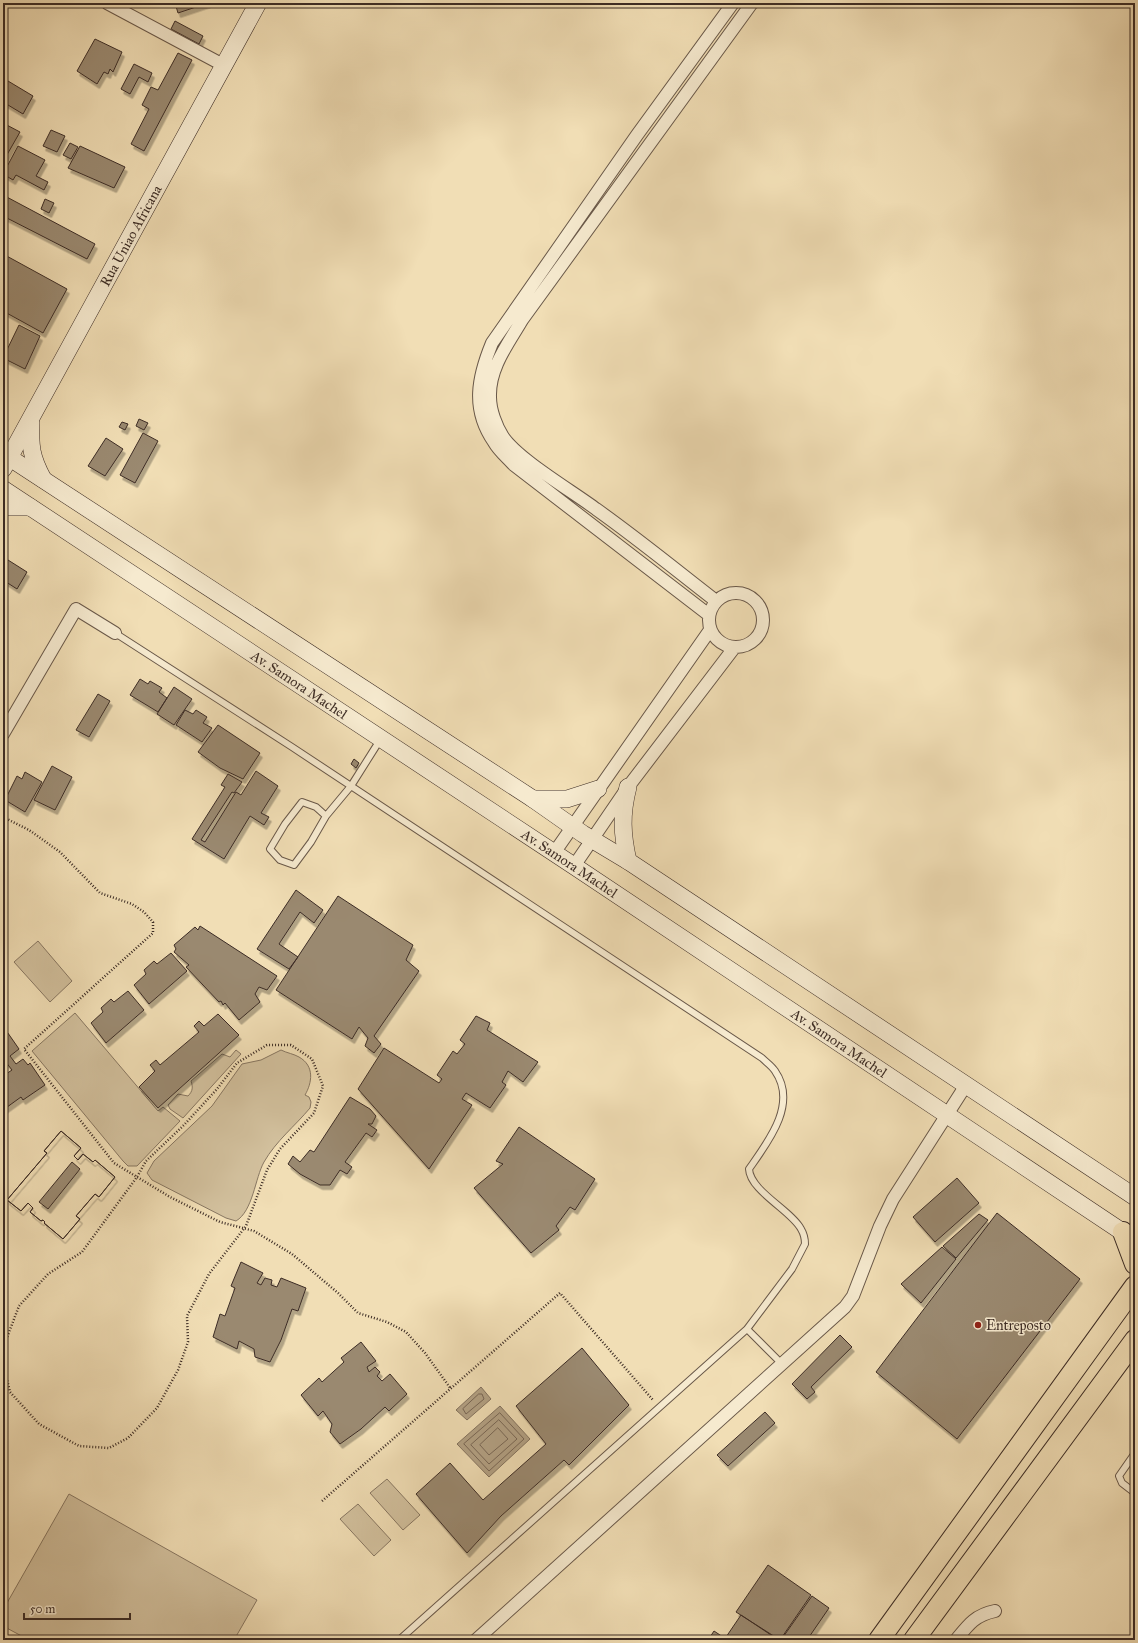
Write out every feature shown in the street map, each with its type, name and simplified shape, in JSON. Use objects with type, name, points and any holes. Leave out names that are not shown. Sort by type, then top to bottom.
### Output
[{"type":"highway","points":[[1129,1236],[1135,1264]]},
{"type":"highway","points":[[879,1640],[1135,1286]]},
{"type":"highway","points":[[914,1640],[1135,1340]]},
{"type":"highway","points":[[1062,1440],[1123,1372],[1135,1363]]},
{"type":"main road","name":"Rua Uniao Africana","points":[[7,463],[32,414],[225,66],[258,3]]},
{"type":"main road","points":[[32,414],[30,444],[34,461],[44,480]]},
{"type":"main road","points":[[7,463],[44,480],[533,799],[573,828],[628,861],[1135,1197]]},
{"type":"main road","name":"Av. Samora Machel","points":[[3,489],[574,866],[1129,1236]]},
{"type":"main road","points":[[3,508],[30,507]]},
{"type":"main road","points":[[628,788],[623,807],[622,822],[623,841],[628,861]]},
{"type":"main road","points":[[533,799],[567,798],[598,789]]},
{"type":"street","points":[[107,3],[225,66]]},
{"type":"street","points":[[709,615],[514,465],[494,442],[482,417],[478,394],[482,368],[492,343],[637,135],[734,3]]},
{"type":"street","points":[[716,601],[602,513],[524,457],[504,437],[494,417],[490,398],[491,382],[496,364],[522,320],[752,3]]},
{"type":"street","points":[[730,594],[745,594],[758,604],[763,618],[760,633],[749,644],[734,648],[720,643],[710,630],[709,615],[716,601],[730,594]]},
{"type":"street","points":[[3,734],[76,609],[115,633]]},
{"type":"street","points":[[554,853],[573,828],[598,789],[710,630]]},
{"type":"street","points":[[574,866],[628,788],[734,648]]},
{"type":"street","points":[[476,1640],[846,1307],[853,1296],[880,1226],[893,1199],[966,1085]]},
{"type":"street","points":[[956,1640],[971,1620],[983,1613],[995,1611]]},
{"type":"lane","points":[[115,633],[351,786],[762,1058],[776,1072],[784,1093],[782,1111],[769,1141],[749,1169],[749,1172],[761,1190],[801,1228],[806,1244],[792,1269],[747,1329],[399,1640]]},
{"type":"lane","points":[[326,816],[316,807],[302,802],[285,824],[270,850],[280,860],[294,865],[311,842],[326,816],[351,786],[381,739]]},
{"type":"lane","points":[[747,1329],[783,1365]]},
{"type":"lane","points":[[1135,1453],[1119,1476],[1122,1483],[1135,1493]]},
{"type":"path","points":[[3,817],[29,830],[60,852],[100,893],[132,904],[144,912],[153,922],[154,933],[24,1050],[114,1163],[170,1197],[220,1222],[254,1231],[292,1254],[338,1293],[358,1313],[387,1322],[406,1332],[425,1353],[451,1389]]},
{"type":"path","points":[[3,1348],[20,1306],[48,1274],[82,1252],[137,1177],[146,1161],[184,1125],[217,1089],[237,1063],[266,1045],[291,1045],[312,1059],[323,1086],[314,1113],[280,1149],[268,1170],[244,1228],[209,1274],[187,1316],[188,1342],[178,1370],[158,1408],[128,1438],[108,1448],[79,1446],[39,1424],[10,1392],[3,1363]]},
{"type":"path","points":[[322,1501],[560,1293],[660,1408]]},
{"type":"shaded area","points":[[38,941],[72,981],[50,1002],[14,962]]},
{"type":"shaded area","points":[[75,1013],[158,1111],[163,1107],[180,1121],[137,1166],[128,1166],[123,1161],[32,1051]]},
{"type":"shaded area","points":[[236,1050],[241,1054],[183,1118],[170,1109],[168,1105],[178,1094],[188,1096],[190,1094],[192,1089],[191,1081],[222,1054],[230,1057]]},
{"type":"shaded area","points":[[281,1050],[299,1057],[308,1065],[311,1075],[305,1095],[309,1097],[311,1102],[310,1108],[269,1154],[261,1169],[250,1202],[242,1216],[236,1221],[226,1218],[152,1180],[147,1173],[154,1161],[212,1106],[242,1064],[261,1060]]},
{"type":"shaded area","points":[[387,1479],[420,1515],[403,1530],[370,1493]]},
{"type":"shaded area","points":[[69,1494],[257,1600],[234,1640],[29,1640],[3,1626],[3,1610]]},
{"type":"shaded area","points":[[358,1504],[391,1540],[374,1556],[340,1519]]},
{"type":"water","points":[[481,1387],[491,1399],[467,1420],[456,1410]]},
{"type":"water","points":[[500,1406],[530,1439],[489,1477],[457,1444]]},
{"type":"building","points":[[175,3],[208,3],[178,13]]},
{"type":"building","points":[[175,21],[203,36],[199,44],[171,29]]},
{"type":"building","points":[[95,39],[122,52],[113,72],[110,69],[108,74],[104,72],[97,84],[77,71]]},
{"type":"building","points":[[178,53],[192,60],[144,151],[131,144],[149,109],[142,105],[151,87],[158,90]]},
{"type":"building","points":[[134,64],[152,73],[148,82],[139,77],[130,94],[121,89]]},
{"type":"building","points":[[3,78],[33,96],[23,114],[3,102]]},
{"type":"building","points":[[3,123],[20,132],[4,160],[3,159]]},
{"type":"building","points":[[51,130],[65,136],[57,152],[43,146]]},
{"type":"building","points":[[70,143],[78,147],[71,159],[63,155]]},
{"type":"building","points":[[18,146],[45,160],[36,176],[48,182],[44,190],[16,175],[13,180],[3,174]]},
{"type":"building","points":[[80,146],[125,167],[114,188],[68,168]]},
{"type":"building","points":[[3,195],[95,244],[87,259],[3,216]]},
{"type":"building","points":[[45,199],[54,203],[49,213],[41,209]]},
{"type":"building","points":[[3,254],[67,289],[43,333],[3,311]]},
{"type":"building","points":[[19,325],[40,336],[25,369],[3,358]]},
{"type":"building","points":[[139,419],[148,423],[144,430],[136,426]]},
{"type":"building","points":[[122,422],[128,424],[125,430],[119,427]]},
{"type":"building","points":[[143,433],[158,441],[135,483],[120,475]]},
{"type":"building","points":[[106,438],[123,449],[105,476],[88,466]]},
{"type":"building","points":[[8,560],[27,572],[17,589],[3,580],[3,569]]},
{"type":"building","points":[[140,679],[148,684],[150,681],[162,688],[159,692],[167,698],[158,712],[130,695]]},
{"type":"building","points":[[174,687],[192,699],[174,725],[157,714]]},
{"type":"building","points":[[98,694],[110,701],[89,737],[76,730]]},
{"type":"building","points":[[185,710],[193,714],[196,710],[207,717],[203,723],[212,728],[202,742],[176,725]]},
{"type":"building","points":[[218,725],[260,753],[243,779],[220,768],[198,752]]},
{"type":"building","points":[[354,759],[359,763],[356,768],[351,764]]},
{"type":"building","points":[[52,766],[72,777],[55,810],[34,800]]},
{"type":"building","points":[[256,771],[278,786],[261,813],[269,817],[264,825],[250,816],[224,859],[192,839],[225,787],[221,785],[228,774],[242,782],[234,793],[232,792],[201,840],[205,842],[236,792],[241,795]]},
{"type":"building","points":[[25,772],[42,782],[25,812],[5,800],[17,776],[22,779]]},
{"type":"building","points":[[296,890],[323,910],[314,923],[300,912],[279,944],[298,957],[289,969],[257,949]]},
{"type":"building","points":[[338,896],[413,945],[406,960],[419,971],[374,1036],[381,1044],[374,1053],[365,1046],[368,1038],[359,1027],[352,1039],[276,990]]},
{"type":"building","points":[[200,926],[277,976],[267,990],[259,987],[255,994],[260,1002],[239,1020],[225,1003],[223,1005],[221,1001],[219,1002],[186,967],[189,965],[174,952],[176,949],[174,945],[195,927],[198,930]]},
{"type":"building","points":[[171,953],[187,971],[149,1004],[134,985],[146,974],[144,970],[154,961],[157,964]]},
{"type":"building","points":[[128,991],[144,1010],[106,1043],[91,1023],[103,1012],[101,1008],[111,999],[114,1002]]},
{"type":"building","points":[[218,1014],[239,1035],[158,1108],[139,1087],[155,1071],[150,1065],[156,1060],[160,1065],[199,1032],[194,1026],[199,1021],[204,1026]]},
{"type":"building","points":[[476,1016],[490,1023],[487,1030],[538,1062],[523,1082],[508,1071],[502,1082],[506,1085],[490,1108],[466,1093],[462,1099],[472,1105],[429,1169],[358,1089],[384,1048],[439,1083],[442,1079],[437,1075],[453,1051],[457,1054],[465,1044],[460,1040]]},
{"type":"building","points":[[3,1026],[19,1049],[10,1056],[16,1064],[23,1059],[28,1065],[30,1063],[45,1085],[23,1100],[21,1097],[3,1110],[3,1076],[12,1070],[5,1061],[3,1062]]},
{"type":"building","points":[[350,1097],[370,1109],[376,1116],[372,1124],[368,1124],[377,1130],[372,1137],[366,1133],[345,1162],[352,1167],[347,1174],[340,1170],[330,1185],[320,1185],[300,1174],[288,1164],[293,1156],[300,1162],[310,1150],[314,1152]]},
{"type":"building","points":[[519,1127],[595,1179],[575,1210],[570,1207],[556,1226],[559,1230],[531,1253],[474,1188],[503,1164],[496,1161]]},
{"type":"building","points":[[61,1131],[81,1148],[74,1156],[78,1160],[83,1154],[93,1162],[95,1160],[115,1177],[99,1197],[95,1194],[76,1216],[80,1219],[63,1239],[44,1223],[45,1222],[43,1220],[41,1221],[30,1212],[33,1208],[28,1203],[21,1211],[7,1200],[47,1153],[44,1151]],"holes":[[[72,1162],[80,1169],[48,1209],[39,1202]]]},
{"type":"building","points":[[61,1131],[81,1148],[74,1156],[78,1160],[83,1154],[93,1162],[95,1160],[115,1177],[99,1197],[95,1194],[76,1216],[80,1219],[63,1239],[44,1223],[45,1222],[43,1220],[41,1221],[30,1212],[33,1208],[28,1203],[21,1211],[7,1200],[47,1153],[44,1151]]},
{"type":"building","points":[[957,1178],[979,1203],[935,1242],[913,1217]]},
{"type":"building","name":"Entreposto","points":[[997,1213],[1080,1279],[957,1439],[876,1372]]},
{"type":"building","points":[[979,1214],[988,1220],[956,1258],[943,1246]]},
{"type":"building","points":[[942,1247],[956,1259],[921,1303],[901,1284]]},
{"type":"building","points":[[241,1262],[263,1273],[257,1283],[261,1285],[265,1278],[272,1280],[271,1285],[277,1287],[281,1278],[306,1288],[298,1311],[292,1309],[281,1340],[270,1362],[255,1357],[254,1349],[239,1341],[237,1349],[213,1337],[220,1314],[225,1316],[235,1288],[231,1286]]},
{"type":"building","points":[[840,1335],[852,1347],[811,1387],[815,1392],[807,1399],[792,1384]]},
{"type":"building","points":[[361,1342],[376,1361],[367,1367],[369,1372],[375,1367],[380,1372],[377,1376],[382,1381],[390,1374],[407,1394],[389,1411],[385,1407],[361,1429],[340,1444],[330,1432],[332,1424],[323,1411],[318,1416],[301,1395],[319,1378],[322,1382],[344,1362],[341,1358]]},
{"type":"building","points":[[582,1348],[629,1405],[569,1465],[564,1460],[501,1516],[467,1553],[416,1494],[450,1463],[483,1500],[546,1444],[516,1406]]},
{"type":"building","points":[[765,1412],[775,1423],[728,1466],[717,1455]]},
{"type":"building","points":[[768,1565],[811,1595],[780,1640],[736,1612]]},
{"type":"building","points":[[812,1596],[829,1608],[807,1640],[781,1640]]},
{"type":"building","points":[[741,1615],[771,1635],[767,1640],[724,1640]]},
{"type":"building","points":[[714,1631],[723,1637],[721,1640],[708,1640]]},
{"type":"place","name":"Entreposto","points":[[978,1325]]}]
